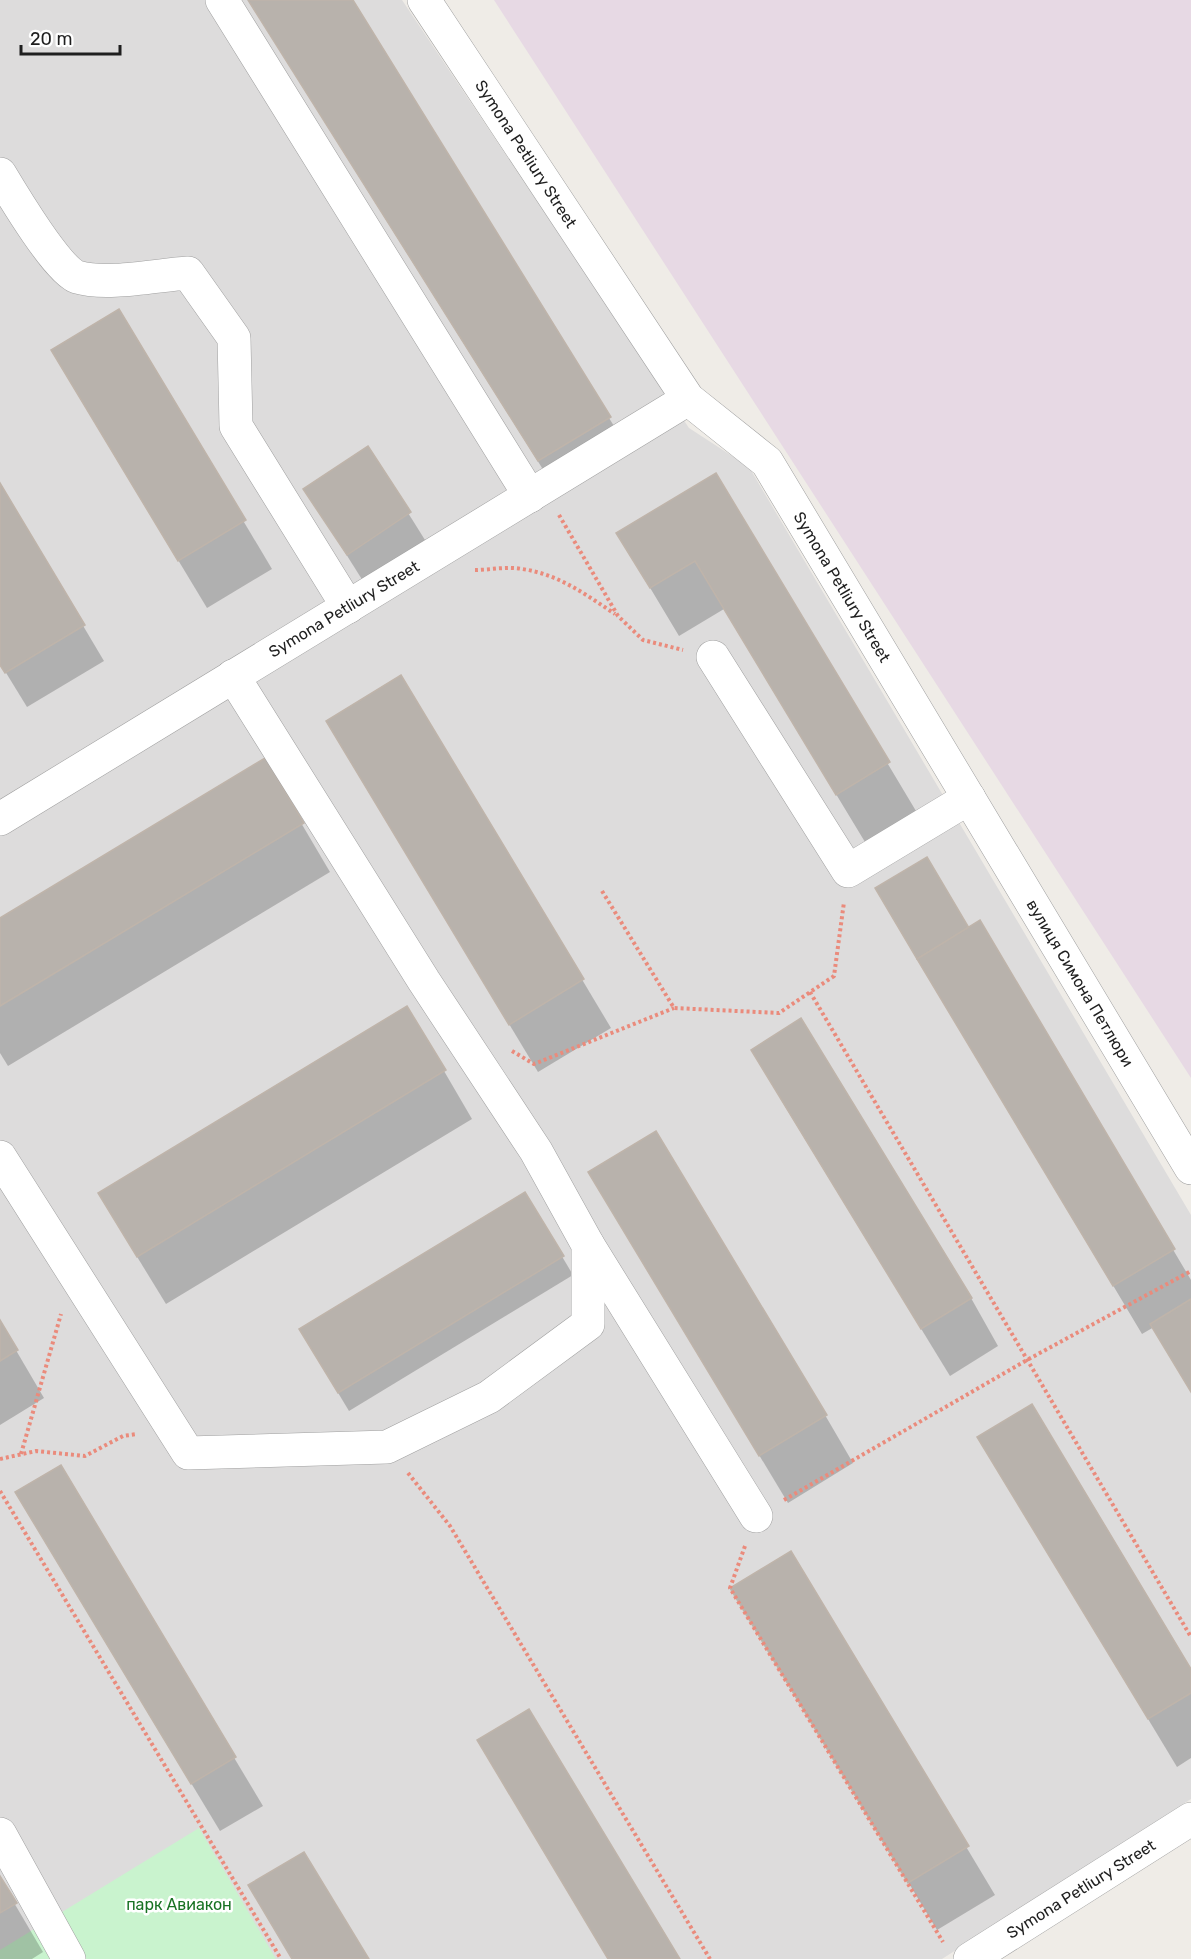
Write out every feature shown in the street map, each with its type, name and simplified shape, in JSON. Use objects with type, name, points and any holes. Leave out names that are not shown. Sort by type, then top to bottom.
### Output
[{"type":"street","points":[[222,0],[537,492]]},
{"type":"street","name":"Symona Petliury Street","points":[[424,0],[688,399],[767,462],[969,798]]},
{"type":"street","points":[[0,174],[29,220],[63,265],[76,277],[104,279],[188,273],[234,338],[236,426],[348,607]]},
{"type":"street","name":"Symona Petliury Street","points":[[0,819],[688,399]]},
{"type":"street","points":[[712,657],[848,871],[969,798]]},
{"type":"street","points":[[233,676],[424,981],[536,1151],[588,1245],[756,1516]]},
{"type":"street","name":"вулиця Симона Петлюри","points":[[969,798],[1191,1168]]},
{"type":"street","points":[[0,1157],[188,1453],[387,1447],[489,1397],[588,1324],[588,1245]]},
{"type":"street","name":"Symona Petliury Street","points":[[957,1952],[1191,1819]]},
{"type":"street","points":[[0,1834],[69,1959]]},
{"type":"path","points":[[537,492],[618,616]]},
{"type":"path","points":[[470,570],[520,568],[549,575],[573,586],[618,616],[643,640],[712,657]]},
{"type":"path","points":[[505,1047],[534,1064],[674,1008],[779,1012],[834,976],[848,871]]},
{"type":"path","points":[[602,891],[674,1008]]},
{"type":"path","points":[[810,992],[1191,1637]]},
{"type":"path","points":[[957,1952],[730,1588],[756,1516],[1027,1360],[1191,1271]]},
{"type":"path","points":[[21,1454],[73,1272]]},
{"type":"path","points":[[0,1460],[36,1450],[85,1456],[123,1436],[173,1429]]},
{"type":"path","points":[[387,1447],[450,1526],[710,1959]]},
{"type":"path","points":[[0,1491],[281,1959]]},
{"type":"shaded area","points":[[0,0],[402,0],[689,428],[749,467],[1191,1215],[1191,1799],[942,1959],[0,1959]]},
{"type":"shaded area","points":[[494,0],[1191,0],[1191,1078]]},
{"type":"green space","name":"парк Авиакон","points":[[199,1828],[276,1959],[0,1959],[0,1950]]},
{"type":"building","points":[[248,0],[353,0],[611,417],[538,461]]},
{"type":"building","points":[[119,309],[246,520],[178,561],[51,350]]},
{"type":"building","points":[[368,446],[411,512],[347,555],[303,489]]},
{"type":"building","points":[[716,473],[890,762],[836,795],[695,561],[650,588],[616,533]]},
{"type":"building","points":[[0,483],[85,625],[5,673],[0,665]]},
{"type":"building","points":[[401,675],[584,979],[509,1025],[326,721]]},
{"type":"building","points":[[265,758],[304,823],[0,1006],[0,918]]},
{"type":"building","points":[[927,857],[969,928],[917,959],[875,888]]},
{"type":"building","points":[[980,920],[1175,1249],[1113,1286],[917,959]]},
{"type":"building","points":[[407,1006],[446,1070],[137,1257],[98,1193]]},
{"type":"building","points":[[801,1018],[972,1298],[921,1329],[751,1050]]},
{"type":"building","points":[[656,1131],[827,1415],[759,1456],[588,1172]]},
{"type":"building","points":[[525,1192],[564,1256],[338,1393],[299,1329]]},
{"type":"building","points":[[1191,1299],[1191,1392],[1150,1324]]},
{"type":"building","points":[[0,1320],[18,1350],[0,1361]]},
{"type":"building","points":[[1032,1404],[1191,1669],[1191,1693],[1148,1719],[977,1437]]},
{"type":"building","points":[[61,1465],[236,1757],[191,1784],[15,1492]]},
{"type":"building","points":[[791,1551],[969,1846],[908,1883],[730,1588]]},
{"type":"building","points":[[529,1709],[680,1959],[608,1959],[477,1740]]},
{"type":"building","points":[[304,1852],[369,1959],[292,1959],[248,1885]]},
{"type":"building","points":[[0,1876],[17,1903],[0,1913]]}]
